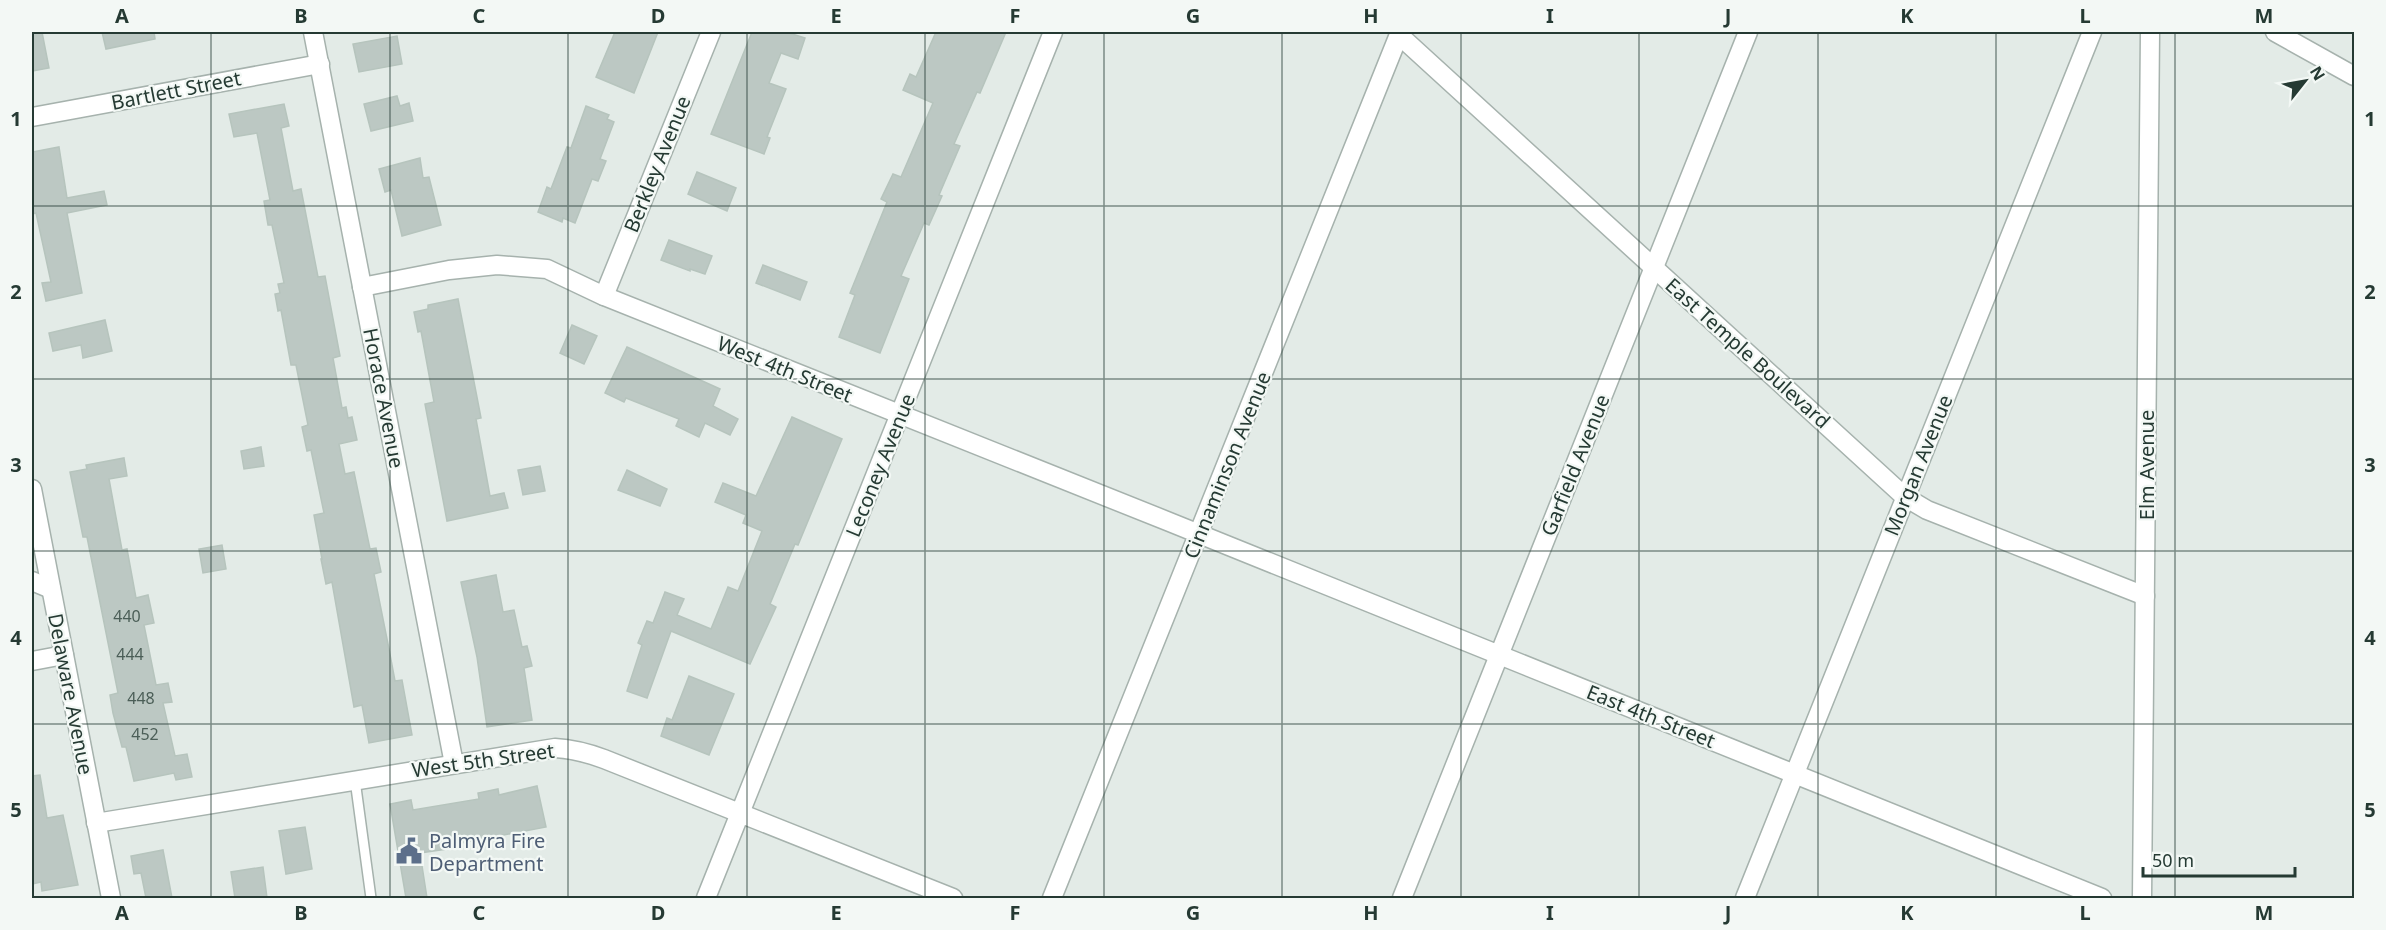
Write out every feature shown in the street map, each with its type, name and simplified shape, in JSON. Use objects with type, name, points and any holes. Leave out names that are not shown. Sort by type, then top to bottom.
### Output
[{"type":"street","name":"Horace Avenue","points":[[314,32],[454,764]]},
{"type":"street","name":"Berkley Avenue","points":[[604,296],[711,32]]},
{"type":"street","name":"Leconey Avenue","points":[[706,898],[1053,32]]},
{"type":"street","name":"Garfield Avenue","points":[[1402,898],[1748,32]]},
{"type":"street","name":"Morgan Avenue","points":[[1745,898],[2092,32]]},
{"type":"street","name":"Elm Avenue","points":[[2142,898],[2150,32]]},
{"type":"street","points":[[2275,32],[2355,76]]},
{"type":"street","name":"East Temple Boulevard","points":[[1398,33],[1905,497],[1928,510],[2145,596]]},
{"type":"street","name":"Cinnaminson Avenue","points":[[1052,898],[1398,33]]},
{"type":"street","name":"Bartlett Street","points":[[32,117],[320,64]]},
{"type":"street","name":"West 4th Street","points":[[362,287],[449,270],[497,265],[547,269],[604,296],[1199,533]]},
{"type":"street","name":"Delaware Avenue","points":[[32,489],[111,898]]},
{"type":"street","name":"East 4th Street","points":[[1199,533],[2102,898]]},
{"type":"street","points":[[32,581],[51,588]]},
{"type":"street","points":[[32,660],[64,655]]},
{"type":"street","name":"West 5th Street","points":[[96,823],[555,748],[577,750],[953,898]]},
{"type":"lane","points":[[355,780],[371,898]]},
{"type":"building","points":[[32,32],[42,32],[49,68],[32,71]]},
{"type":"building","points":[[102,32],[154,32],[155,39],[106,49]]},
{"type":"building","points":[[615,32],[658,32],[634,93],[596,77]]},
{"type":"building","points":[[752,32],[786,32],[805,38],[798,59],[781,53],[769,83],[786,89],[767,137],[770,138],[764,154],[711,134]]},
{"type":"building","points":[[936,32],[1006,32],[980,93],[977,92],[954,144],[960,146],[939,195],[942,196],[929,225],[924,223],[901,276],[909,279],[880,353],[839,337],[855,295],[850,293],[887,202],[881,199],[893,174],[901,177],[933,103],[903,90],[910,74],[916,77]]},
{"type":"building","points":[[397,36],[402,64],[359,72],[353,44]]},
{"type":"building","points":[[397,96],[400,106],[409,103],[413,121],[371,131],[364,104]]},
{"type":"building","points":[[284,104],[289,126],[281,128],[293,191],[301,189],[318,277],[325,276],[340,356],[333,358],[342,408],[346,407],[348,418],[352,417],[357,440],[339,444],[345,474],[354,472],[370,549],[376,548],[381,572],[374,574],[395,681],[402,680],[412,735],[369,743],[362,705],[354,707],[332,582],[326,584],[321,559],[314,515],[324,513],[311,450],[307,451],[302,427],[308,425],[296,365],[291,365],[281,310],[278,311],[275,294],[280,293],[278,284],[284,283],[272,225],[268,225],[264,201],[270,200],[257,133],[234,137],[229,114]]},
{"type":"building","points":[[586,106],[609,115],[607,119],[614,122],[600,159],[606,161],[598,181],[592,179],[575,223],[563,218],[562,222],[538,212],[547,187],[551,189],[567,147],[571,148]]},
{"type":"building","points":[[59,147],[67,198],[104,191],[107,205],[67,213],[82,293],[46,301],[42,283],[51,282],[36,213],[32,214],[32,152]]},
{"type":"building","points":[[420,158],[423,178],[429,177],[441,225],[402,236],[391,190],[385,192],[379,169]]},
{"type":"building","points":[[697,172],[736,188],[727,211],[688,194]]},
{"type":"building","points":[[669,240],[712,256],[705,274],[661,260]]},
{"type":"building","points":[[763,265],[807,282],[800,300],[756,283]]},
{"type":"building","points":[[458,299],[481,418],[476,419],[490,496],[504,493],[508,508],[447,521],[425,404],[434,402],[421,331],[418,332],[414,312],[428,309],[428,305]]},
{"type":"building","points":[[105,320],[112,351],[83,358],[81,345],[53,351],[49,333]]},
{"type":"building","points":[[572,325],[597,336],[584,364],[560,353]]},
{"type":"building","points":[[627,347],[720,389],[713,406],[738,419],[730,435],[705,423],[699,437],[676,426],[679,419],[626,398],[624,402],[605,393]]},
{"type":"building","points":[[792,417],[842,439],[798,545],[795,544],[770,604],[776,607],[750,664],[671,631],[647,698],[627,691],[642,645],[638,643],[647,621],[653,623],[665,592],[684,599],[677,615],[711,629],[728,587],[738,591],[762,531],[743,523],[746,515],[715,502],[723,483],[756,496]]},
{"type":"building","points":[[261,447],[264,466],[244,469],[241,451]]},
{"type":"building","points":[[124,458],[127,476],[109,479],[122,550],[127,549],[136,598],[148,595],[154,623],[144,625],[156,685],[168,683],[172,702],[163,703],[175,756],[187,754],[192,777],[176,780],[174,773],[134,781],[126,747],[122,747],[110,695],[118,693],[87,537],[83,537],[70,472],[87,469],[86,465]]},
{"type":"building","points":[[540,466],[545,491],[523,495],[518,470]]},
{"type":"building","points":[[627,470],[667,489],[660,506],[618,490]]},
{"type":"building","points":[[222,545],[226,569],[203,573],[199,549]]},
{"type":"building","points":[[496,575],[503,612],[514,610],[522,647],[527,646],[532,666],[524,668],[532,720],[487,727],[477,657],[461,582]]},
{"type":"building","points":[[689,676],[734,694],[709,755],[661,736],[667,718],[672,720]]},
{"type":"building","points":[[40,775],[47,818],[63,815],[78,885],[42,891],[41,882],[32,884],[32,776]]},
{"type":"building","points":[[537,786],[546,827],[461,843],[462,847],[420,853],[427,898],[406,898],[390,804],[411,800],[413,810],[479,799],[478,793],[498,789],[499,795]]},
{"type":"building","points":[[305,827],[312,869],[286,874],[279,831]]},
{"type":"building","points":[[163,850],[172,898],[146,898],[141,873],[134,874],[131,856]]},
{"type":"building","points":[[263,867],[267,898],[235,898],[231,872]]},
{"type":"place","name":"Palmyra Fire Department","points":[[409,851]]}]
